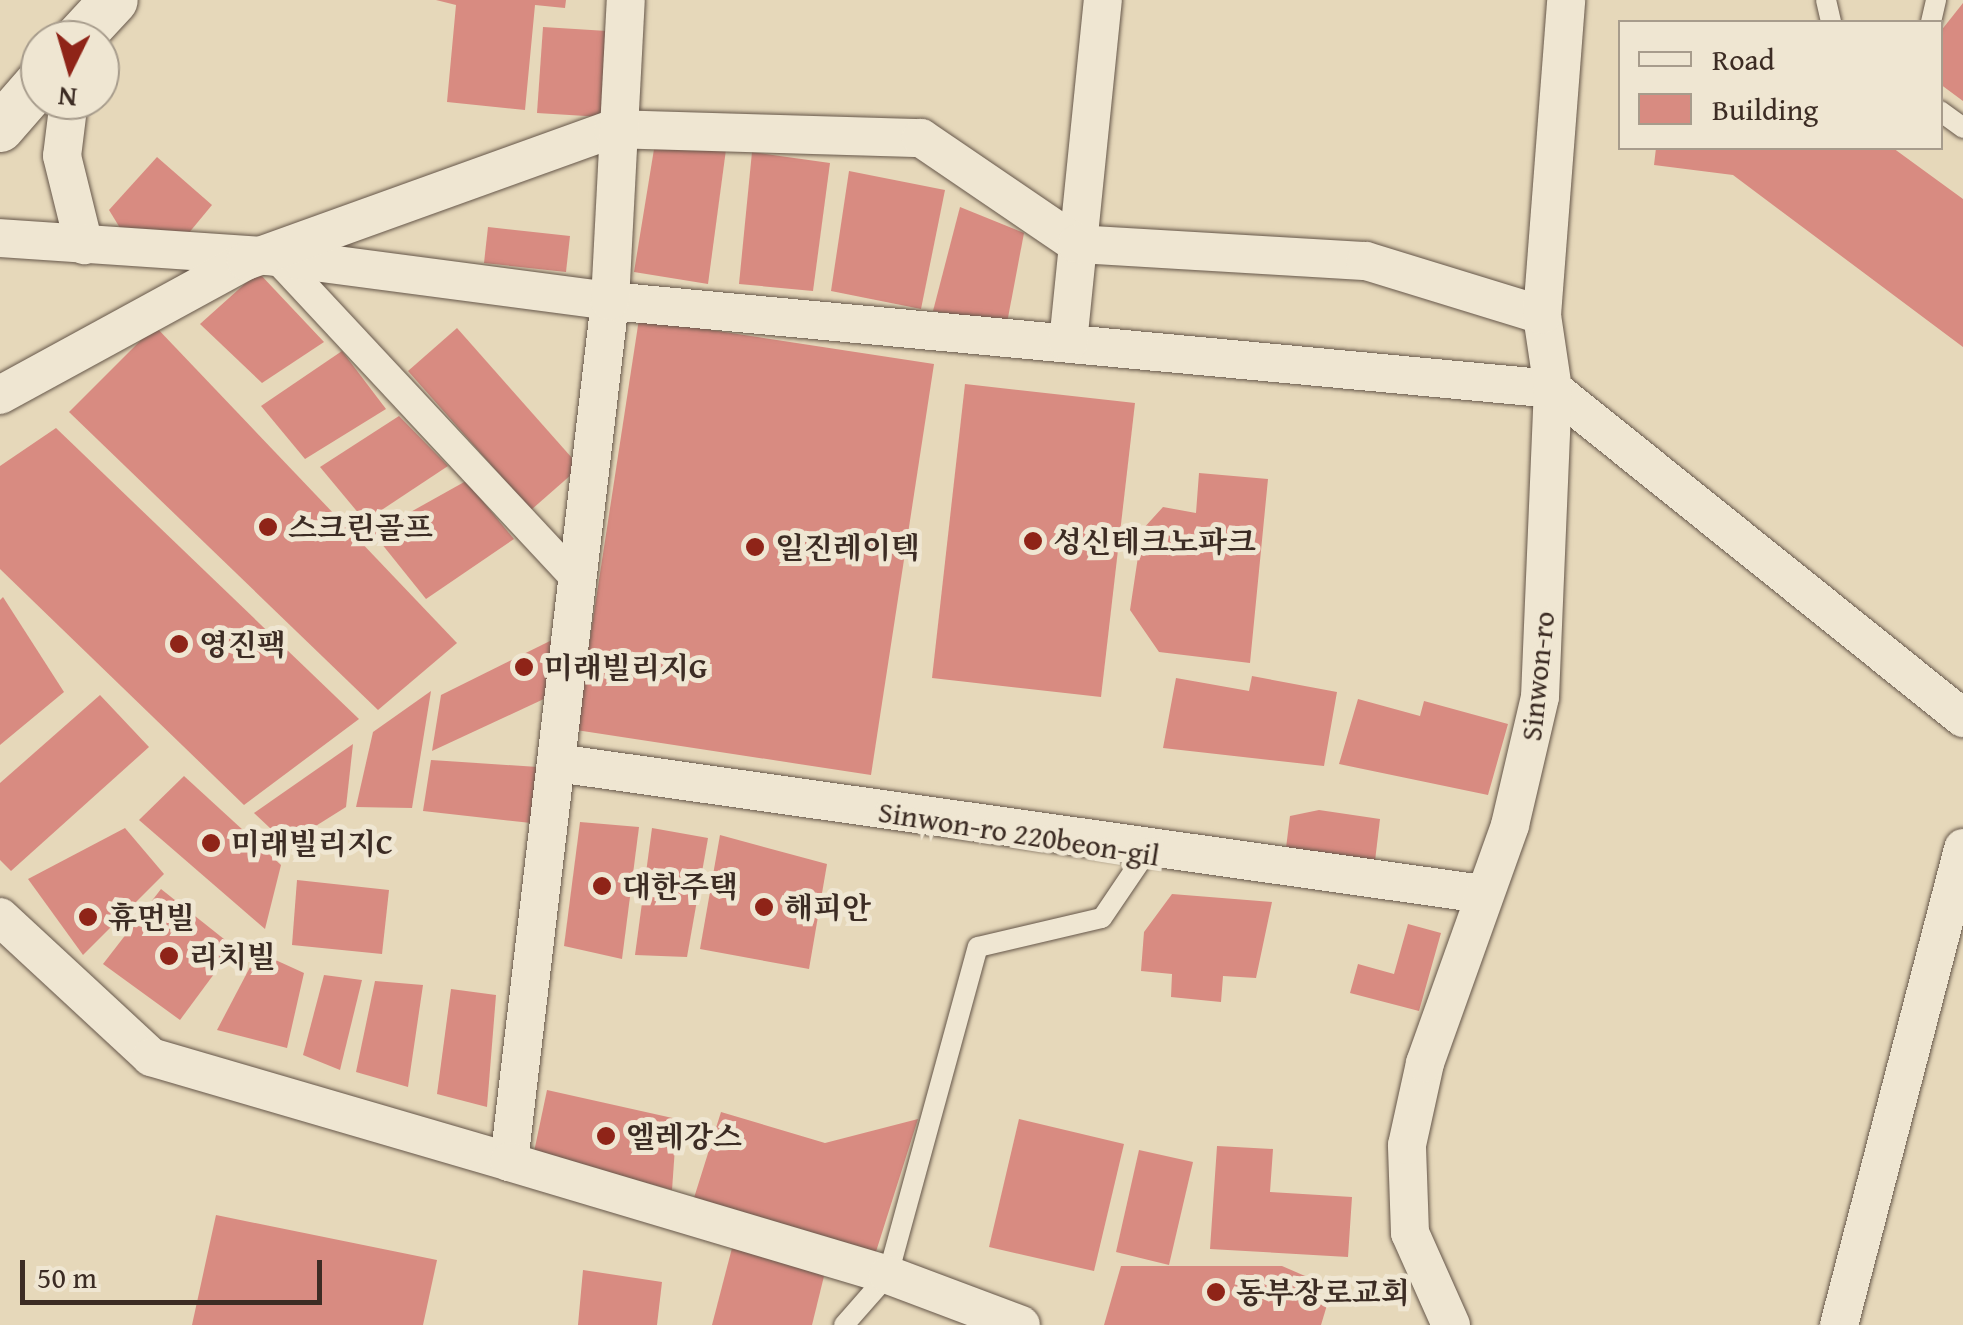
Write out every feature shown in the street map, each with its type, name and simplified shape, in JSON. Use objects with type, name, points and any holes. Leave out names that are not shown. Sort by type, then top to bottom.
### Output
[{"type":"street","points":[[96,20],[114,0]]},
{"type":"street","points":[[508,1162],[610,301],[613,129],[626,0]]},
{"type":"street","points":[[1068,343],[1103,0]]},
{"type":"street","name":"Sinwon-ro","points":[[1451,1325],[1425,1281],[1404,1196],[1425,1063],[1482,894],[1510,825],[1540,697],[1553,389],[1542,315],[1566,0]]},
{"type":"street","points":[[0,128],[20,105]]},
{"type":"street","points":[[66,120],[62,156],[84,245]]},
{"type":"street","points":[[0,395],[261,259],[613,129],[921,138],[1077,244],[1366,261],[1542,315]]},
{"type":"street","points":[[0,238],[261,259],[610,301],[1553,389],[1963,718]]},
{"type":"street","points":[[261,259],[578,581]]},
{"type":"street","name":"Sinwon-ro 220beon-gil","points":[[557,763],[1146,853],[1482,894]]},
{"type":"street","points":[[1839,1325],[1963,848]]},
{"type":"street","points":[[0,917],[151,1057],[888,1275],[1021,1325]]},
{"type":"lane","points":[[844,1325],[888,1275],[978,947],[1102,918],[1146,853]]},
{"type":"building","points":[[436,0],[566,0],[565,8],[535,5],[525,110],[447,102],[456,5]]},
{"type":"building","points":[[1963,3],[1963,101],[1943,86],[1943,28]]},
{"type":"building","points":[[543,27],[607,31],[602,117],[537,113]]},
{"type":"building","points":[[727,142],[708,284],[634,272],[655,143]]},
{"type":"building","points":[[1656,150],[1896,150],[1963,199],[1963,347],[1733,175],[1654,165]]},
{"type":"building","points":[[752,152],[830,163],[813,291],[739,284]]},
{"type":"building","points":[[157,157],[212,205],[183,240],[120,228],[109,210]]},
{"type":"building","points":[[849,171],[945,190],[921,309],[831,291]]},
{"type":"building","points":[[960,207],[1024,233],[1007,323],[933,311]]},
{"type":"building","points":[[488,227],[570,236],[566,272],[484,263]]},
{"type":"building","points":[[258,272],[324,342],[262,383],[200,324]]},
{"type":"building","name":"일진레이텍","points":[[639,319],[934,364],[871,775],[576,730]]},
{"type":"building","name":"스크린골프","points":[[155,326],[457,643],[378,710],[69,412]]},
{"type":"building","points":[[457,328],[580,467],[531,510],[408,371]]},
{"type":"building","points":[[342,351],[386,409],[305,459],[261,406]]},
{"type":"building","name":"성신테크노파크","points":[[965,384],[1135,403],[1101,697],[932,678]]},
{"type":"building","points":[[399,416],[448,466],[365,521],[320,467]]},
{"type":"building","name":"영진팩","points":[[56,428],[359,719],[244,805],[0,569],[0,466]]},
{"type":"building","points":[[1199,473],[1268,479],[1250,663],[1159,652],[1130,610],[1142,530],[1163,507],[1196,513]]},
{"type":"building","points":[[466,481],[514,539],[426,599],[373,533]]},
{"type":"building","points":[[3,597],[64,692],[0,745],[0,600]]},
{"type":"building","name":"미래빌리지G","points":[[554,639],[546,698],[432,751],[441,695]]},
{"type":"building","points":[[1252,676],[1337,692],[1324,766],[1163,748],[1176,678],[1249,691]]},
{"type":"building","points":[[431,691],[412,808],[356,807],[373,732]]},
{"type":"building","points":[[100,695],[149,747],[11,871],[0,860],[0,783]]},
{"type":"building","points":[[1358,699],[1420,716],[1424,701],[1508,724],[1488,795],[1339,764]]},
{"type":"building","points":[[353,744],[346,807],[287,844],[254,813]]},
{"type":"building","points":[[431,760],[538,767],[531,823],[423,811]]},
{"type":"building","name":"미래빌리지C","points":[[184,776],[281,865],[265,929],[139,820]]},
{"type":"building","points":[[1319,810],[1380,819],[1375,861],[1286,848],[1290,816]]},
{"type":"building","name":"대한주택","points":[[580,822],[639,827],[622,959],[564,946]]},
{"type":"building","name":"휴먼빌","points":[[125,828],[164,874],[83,955],[28,879]]},
{"type":"building","points":[[652,828],[708,838],[687,957],[635,955]]},
{"type":"building","name":"해피안","points":[[720,835],[827,864],[809,969],[700,949]]},
{"type":"building","points":[[297,880],[389,890],[382,954],[292,945]]},
{"type":"building","name":"리치빌","points":[[161,889],[234,947],[180,1020],[103,964]]},
{"type":"building","points":[[1172,894],[1272,902],[1256,978],[1223,976],[1221,1002],[1171,997],[1172,974],[1141,971],[1144,932]]},
{"type":"building","points":[[1408,924],[1441,933],[1419,1011],[1350,993],[1358,964],[1394,974]]},
{"type":"building","points":[[258,952],[304,973],[287,1048],[217,1030]]},
{"type":"building","points":[[324,975],[362,980],[340,1070],[303,1055]]},
{"type":"building","points":[[375,981],[423,985],[408,1087],[356,1072]]},
{"type":"building","points":[[451,989],[496,995],[487,1107],[437,1094]]},
{"type":"building","name":"엘레강스","points":[[547,1090],[677,1119],[672,1190],[534,1152]]},
{"type":"building","points":[[721,1112],[825,1143],[918,1119],[874,1258],[693,1201]]},
{"type":"building","points":[[1019,1119],[1124,1144],[1094,1271],[989,1247]]},
{"type":"building","points":[[1217,1146],[1273,1149],[1270,1192],[1352,1197],[1348,1257],[1210,1249]]},
{"type":"building","points":[[1139,1150],[1193,1162],[1169,1265],[1116,1252]]},
{"type":"building","points":[[216,1215],[437,1260],[423,1325],[192,1325]]},
{"type":"building","points":[[732,1248],[825,1272],[812,1325],[712,1325]]},
{"type":"building","name":"동부장로교회","points":[[1121,1266],[1282,1266],[1312,1279],[1327,1305],[1321,1325],[1104,1325]]},
{"type":"building","points":[[583,1270],[662,1282],[657,1325],[578,1325]]},
{"type":"place","name":"스크린골프","points":[[268,527]]},
{"type":"place","name":"성신테크노파크","points":[[1033,541]]},
{"type":"place","name":"일진레이텍","points":[[755,547]]},
{"type":"place","name":"영진팩","points":[[179,644]]},
{"type":"place","name":"미래빌리지G","points":[[524,667]]},
{"type":"place","name":"미래빌리지C","points":[[211,843]]},
{"type":"place","name":"대한주택","points":[[602,886]]},
{"type":"place","name":"해피안","points":[[764,907]]},
{"type":"place","name":"휴먼빌","points":[[88,917]]},
{"type":"place","name":"리치빌","points":[[169,956]]},
{"type":"place","name":"엘레강스","points":[[606,1136]]},
{"type":"place","name":"동부장로교회","points":[[1216,1292]]}]
